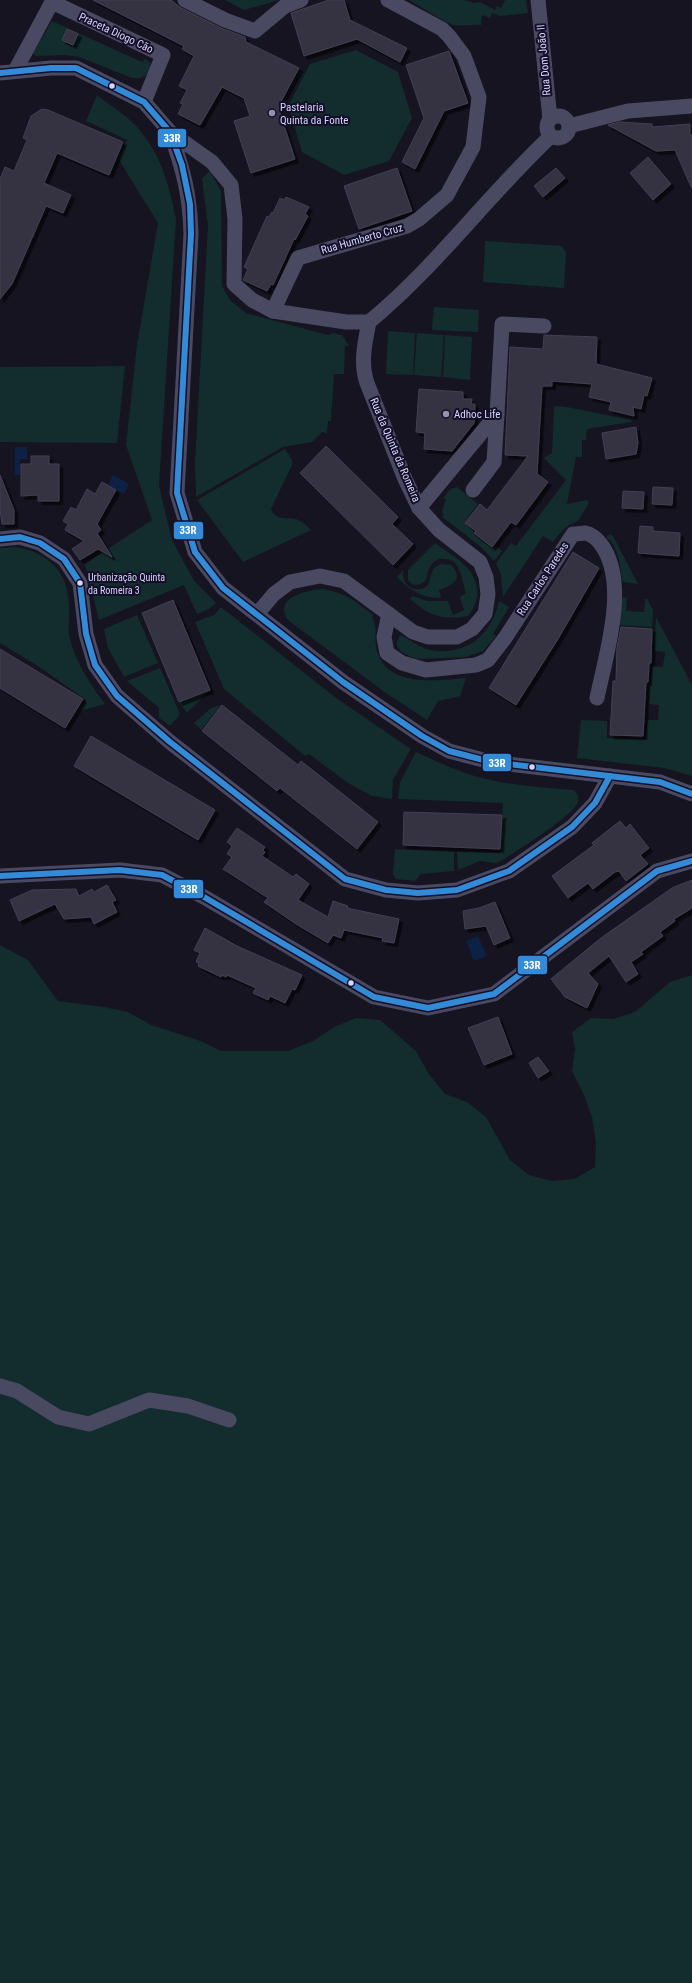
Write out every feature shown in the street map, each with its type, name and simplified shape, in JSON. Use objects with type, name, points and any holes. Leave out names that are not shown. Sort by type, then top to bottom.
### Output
[{"type":"street","points":[[185,0],[225,20],[255,31],[285,6],[301,0]]},
{"type":"street","name":"Rua Humberto Cruz","points":[[273,312],[298,258],[407,226],[419,219],[447,195],[473,147],[479,97],[464,56],[442,29],[388,0]]},
{"type":"street","name":"Rua Dom João II","points":[[538,0],[550,119],[547,126],[551,136]]},
{"type":"street","name":"Praceta Diogo Cão","points":[[7,72],[52,2],[163,55],[144,102]]},
{"type":"street","points":[[7,72],[51,68],[76,68],[144,102],[170,132],[212,162],[231,185],[235,219],[234,284],[252,300],[273,312],[346,322],[369,322],[397,299],[520,165],[551,136],[562,138],[568,133],[569,126],[566,119],[560,116],[550,119]]},
{"type":"street","points":[[569,126],[628,111],[692,106]]},
{"type":"street","points":[[170,132],[182,165],[190,204],[191,234],[177,493],[195,552],[223,588],[343,682],[422,736],[449,751],[491,762],[660,782],[692,794]]},
{"type":"street","name":"Rua da Quinta da Romeira","points":[[257,614],[274,594],[290,582],[320,576],[344,580],[413,632],[428,637],[457,637],[472,629],[485,614],[488,594],[486,578],[480,562],[439,530],[419,508],[405,479],[363,374],[364,351],[369,322]]},
{"type":"street","points":[[473,490],[494,462],[502,324],[544,326]]},
{"type":"street","points":[[419,508],[497,414]]},
{"type":"street","name":"Rua Carlos Paredes","points":[[389,614],[384,637],[387,653],[402,663],[426,670],[476,665],[488,660],[505,638],[573,534],[586,533],[597,539],[607,552],[614,574],[612,626],[598,698]]},
{"type":"street","points":[[0,540],[20,537],[40,543],[64,559],[80,583],[86,634],[95,665],[117,696],[174,745],[345,879],[386,890],[418,893],[457,890],[509,871],[572,827],[595,803],[610,776]]},
{"type":"street","points":[[0,876],[120,870],[162,875],[204,897],[374,997],[428,1008],[494,994],[657,871],[692,861]]},
{"type":"street","points":[[0,1386],[17,1391],[58,1417],[89,1424],[149,1400],[188,1406],[229,1420]]},
{"type":"green space","points":[[225,0],[279,0],[244,10]]},
{"type":"green space","points":[[409,0],[465,0],[474,3],[480,2],[495,10],[497,6],[501,8],[505,0],[526,0],[528,13],[500,16],[492,13],[490,18],[482,15],[481,25],[457,26],[442,20]]},
{"type":"green space","points":[[52,21],[142,62],[146,59],[150,63],[150,73],[140,78],[132,78],[79,57],[66,55],[36,56],[33,53]]},
{"type":"green space","points":[[356,50],[398,72],[412,118],[389,161],[344,175],[302,152],[288,106],[310,64]]},
{"type":"green space","points":[[97,95],[132,122],[145,137],[158,158],[163,170],[176,219],[159,486],[172,540],[194,581],[216,603],[209,609],[197,614],[184,585],[99,620],[85,564],[152,520],[126,445],[137,345],[158,223],[119,160],[127,140],[86,121]]},
{"type":"green space","points":[[210,171],[221,191],[222,286],[230,300],[246,313],[328,335],[333,333],[342,335],[349,346],[345,346],[344,374],[334,374],[331,421],[328,421],[327,433],[322,432],[312,442],[283,447],[196,497],[195,463],[208,226],[202,178]]},
{"type":"green space","points":[[485,241],[562,246],[566,253],[564,288],[483,282]]},
{"type":"green space","points":[[434,307],[479,310],[478,332],[432,330]]},
{"type":"green space","points":[[388,331],[415,333],[413,375],[386,374]]},
{"type":"green space","points":[[417,333],[444,335],[441,377],[414,375]]},
{"type":"green space","points":[[445,335],[472,337],[470,380],[443,377]]},
{"type":"green space","points":[[125,366],[117,443],[0,442],[0,367]]},
{"type":"green space","points":[[554,406],[567,407],[631,420],[632,422],[587,429],[586,440],[582,440],[582,457],[576,457],[567,504],[587,500],[589,503],[578,521],[561,532],[553,542],[543,536],[503,597],[501,575],[496,563],[511,543],[516,546],[566,480],[544,458],[552,453]]},
{"type":"green space","points":[[285,449],[292,460],[292,465],[271,509],[278,517],[296,519],[311,530],[243,562],[197,500]]},
{"type":"green space","points":[[457,487],[478,504],[464,523],[474,531],[473,534],[492,548],[494,545],[502,551],[494,561],[480,546],[441,516],[444,516],[442,511],[446,500],[443,498],[450,489]]},
{"type":"green space","points":[[610,534],[613,536],[638,584],[624,582],[622,580],[620,563],[616,551],[614,546],[607,538]]},
{"type":"green space","points":[[435,543],[464,565],[474,578],[477,587],[477,599],[468,616],[451,618],[437,616],[424,610],[410,599],[413,596],[427,601],[448,601],[453,615],[464,610],[460,597],[466,593],[460,572],[453,561],[441,559],[434,562],[429,570],[426,580],[421,584],[414,585],[408,580],[408,570]]},
{"type":"green space","points":[[14,547],[26,549],[46,558],[60,573],[65,582],[68,593],[69,630],[73,648],[84,673],[105,704],[80,711],[86,700],[38,666],[0,643],[0,548]]},
{"type":"green space","points":[[440,564],[451,565],[457,574],[457,578],[452,584],[439,590],[441,598],[428,597],[417,593],[397,577],[403,570],[404,580],[410,587],[414,589],[423,588],[428,585],[433,569]]},
{"type":"green space","points":[[323,589],[337,592],[350,598],[373,615],[372,618],[375,626],[376,645],[378,654],[384,665],[393,672],[416,680],[466,678],[460,696],[438,701],[427,720],[386,693],[289,621],[285,613],[284,606],[288,601],[293,597],[308,591]]},
{"type":"green space","points":[[623,597],[627,598],[626,611],[644,612],[645,599],[647,599],[653,610],[652,627],[618,625],[621,599]]},
{"type":"green space","points":[[499,601],[509,607],[493,634],[496,636],[483,651],[466,657],[416,659],[401,652],[396,644],[400,635],[430,650],[455,650],[465,647],[475,641],[490,624]]},
{"type":"green space","points":[[221,607],[336,698],[411,749],[393,780],[392,799],[372,796],[348,783],[309,754],[305,756],[224,689],[195,622],[214,615]]},
{"type":"green space","points":[[137,615],[158,663],[124,677],[108,648],[104,629]]},
{"type":"green space","points":[[656,617],[692,685],[692,776],[664,768],[577,758],[581,720],[607,721],[607,738],[646,740],[648,720],[658,720],[659,705],[649,704],[652,666],[663,667],[665,652],[654,651]]},
{"type":"green space","points":[[160,668],[180,714],[170,726],[159,718],[159,708],[127,681]]},
{"type":"green space","points":[[209,691],[187,713],[180,703]]},
{"type":"green space","points":[[221,705],[201,730],[194,723],[211,708]]},
{"type":"green space","points":[[416,752],[481,778],[543,788],[574,790],[577,793],[578,802],[573,810],[565,817],[501,861],[496,863],[480,861],[458,870],[457,852],[501,853],[503,803],[398,799],[400,782]]},
{"type":"green space","points":[[395,849],[454,852],[454,871],[421,874],[415,881],[396,879],[393,874]]},
{"type":"green space","points":[[0,945],[28,960],[58,1001],[104,1007],[128,1012],[151,1025],[198,1040],[221,1051],[288,1051],[313,1041],[334,1027],[356,1018],[380,1020],[416,1051],[428,1073],[445,1094],[467,1102],[486,1117],[510,1160],[529,1175],[552,1181],[574,1179],[595,1167],[596,1143],[592,1117],[584,1095],[572,1071],[575,1049],[572,1032],[591,1018],[613,1019],[635,1012],[670,982],[692,975],[692,1983],[0,1983]]},
{"type":"water","points":[[15,447],[27,447],[27,459],[20,459],[20,475],[15,475]]},
{"type":"water","points":[[113,475],[129,484],[124,494],[108,485]]},
{"type":"water","points":[[478,936],[487,956],[474,961],[466,941]]},
{"type":"building","points":[[93,0],[171,0],[181,8],[221,28],[245,37],[246,42],[299,68],[278,107],[295,159],[251,173],[234,121],[250,116],[244,98],[222,87],[200,125],[178,114],[183,104],[180,103],[187,90],[179,86],[194,56],[182,49],[184,46]]},
{"type":"building","points":[[329,0],[344,0],[350,20],[407,48],[400,62],[357,39],[304,56],[291,13]]},
{"type":"building","points":[[67,29],[78,34],[73,45],[62,40]]},
{"type":"building","points":[[449,51],[468,103],[444,111],[415,169],[402,162],[424,118],[406,65]]},
{"type":"building","points":[[42,109],[48,110],[123,142],[109,175],[57,153],[44,183],[71,195],[63,213],[46,206],[12,284],[0,299],[0,179],[5,167],[14,171],[27,140],[23,138],[31,116]]},
{"type":"building","points":[[620,122],[652,124],[652,127],[690,124],[690,135],[692,135],[692,189],[675,150],[656,151],[608,125]]},
{"type":"building","points":[[648,157],[671,184],[653,200],[630,173]]},
{"type":"building","points":[[397,168],[412,211],[359,229],[344,186]]},
{"type":"building","points":[[556,168],[565,178],[543,197],[534,186]]},
{"type":"building","points":[[286,197],[309,207],[305,214],[308,216],[295,240],[294,239],[273,285],[271,284],[267,291],[243,280],[248,269],[244,267],[267,216],[269,217],[272,212],[273,213],[280,198],[284,200]]},
{"type":"building","points":[[544,335],[597,337],[596,364],[652,378],[647,396],[644,395],[641,409],[633,407],[634,416],[609,410],[611,402],[589,397],[592,384],[552,381],[552,386],[542,386],[537,474],[548,482],[516,525],[511,522],[492,547],[474,533],[476,531],[465,523],[480,504],[487,510],[528,456],[505,455],[510,347],[543,349]]},
{"type":"building","name":"Adhoc Life","points":[[419,389],[463,392],[463,399],[472,399],[471,404],[475,404],[474,423],[452,451],[424,449],[425,433],[416,432]]},
{"type":"building","points":[[636,427],[638,443],[636,454],[606,459],[602,433]]},
{"type":"building","points":[[326,446],[398,517],[392,524],[413,544],[393,565],[300,473]]},
{"type":"building","points":[[31,456],[49,456],[49,464],[59,464],[59,501],[38,501],[38,495],[21,496],[21,464],[31,464]]},
{"type":"building","points":[[0,475],[14,510],[14,524],[2,524],[0,510]]},
{"type":"building","points":[[102,482],[116,490],[97,524],[101,530],[97,533],[112,557],[98,549],[80,560],[72,549],[84,541],[65,530],[68,524],[63,521],[71,507],[76,510],[87,489],[95,494]]},
{"type":"building","points":[[653,487],[673,488],[672,505],[652,504]]},
{"type":"building","points":[[623,491],[644,492],[643,509],[622,508]]},
{"type":"building","points":[[640,526],[653,527],[653,531],[680,533],[679,556],[638,553]]},
{"type":"building","points":[[573,552],[599,568],[558,639],[516,705],[489,688]]},
{"type":"building","points":[[173,600],[210,690],[179,702],[142,613]]},
{"type":"building","points":[[621,627],[652,629],[651,663],[649,663],[648,682],[646,682],[643,736],[610,735],[613,681],[616,681],[617,647]]},
{"type":"building","points":[[0,649],[83,699],[65,728],[0,688]]},
{"type":"building","points":[[222,705],[298,765],[301,761],[378,822],[357,849],[280,788],[277,791],[202,731]]},
{"type":"building","points":[[91,736],[215,810],[198,840],[74,766]]},
{"type":"building","points":[[404,812],[502,815],[500,849],[403,845]]},
{"type":"building","points":[[620,821],[626,828],[630,824],[649,848],[640,855],[648,864],[626,881],[619,871],[615,872],[593,889],[588,883],[568,898],[552,876],[594,845],[592,843]]},
{"type":"building","points":[[237,828],[265,847],[263,850],[265,852],[262,856],[293,877],[296,874],[309,884],[298,900],[328,917],[333,901],[348,906],[347,908],[399,919],[394,943],[382,941],[383,938],[344,930],[341,938],[333,935],[328,943],[296,924],[264,902],[268,898],[223,869],[232,857],[227,854],[232,846],[227,842]]},
{"type":"building","points":[[692,880],[692,908],[674,919],[675,921],[660,932],[663,936],[641,952],[643,954],[631,962],[638,974],[626,982],[609,956],[588,973],[598,984],[587,1008],[565,997],[551,979],[601,938],[672,888]]},
{"type":"building","points":[[107,885],[116,900],[112,902],[117,912],[94,924],[91,917],[64,919],[55,904],[19,921],[10,900],[32,890],[76,889],[79,896],[92,889],[94,892]]},
{"type":"building","points":[[495,902],[510,938],[494,945],[486,926],[465,929],[463,911],[479,908]]},
{"type":"building","points":[[205,928],[237,946],[302,975],[295,990],[292,989],[285,1003],[270,996],[268,1000],[253,993],[256,988],[227,975],[226,977],[222,975],[221,977],[198,966],[199,963],[196,962],[200,953],[194,950]]},
{"type":"building","points":[[498,1017],[512,1054],[484,1065],[468,1028]]},
{"type":"building","points":[[538,1057],[549,1071],[538,1078],[529,1063]]},
{"type":"transit line","name":"33R","points":[[0,73],[51,68],[76,68],[144,102],[170,132],[182,165],[190,204],[191,234],[177,493],[195,552],[223,588],[343,682],[422,736],[449,751],[491,762],[660,782],[692,794]]},
{"type":"transit line","name":"33R","points":[[0,539],[20,537],[40,543],[64,559],[80,583],[86,634],[95,665],[117,696],[170,742],[345,879],[386,890],[418,893],[457,890],[509,871],[572,827],[595,803],[610,776]]},
{"type":"transit line","name":"33R","points":[[0,876],[120,870],[162,875],[204,897],[374,997],[428,1008],[494,994],[657,871],[692,861]]},
{"type":"place","name":"Pastelaria Quinta da Fonte","points":[[272,113]]},
{"type":"place","name":"Adhoc Life","points":[[446,414]]},
{"type":"place","name":"Urbanização Quinta da Romeira 3","points":[[80,583]]}]
